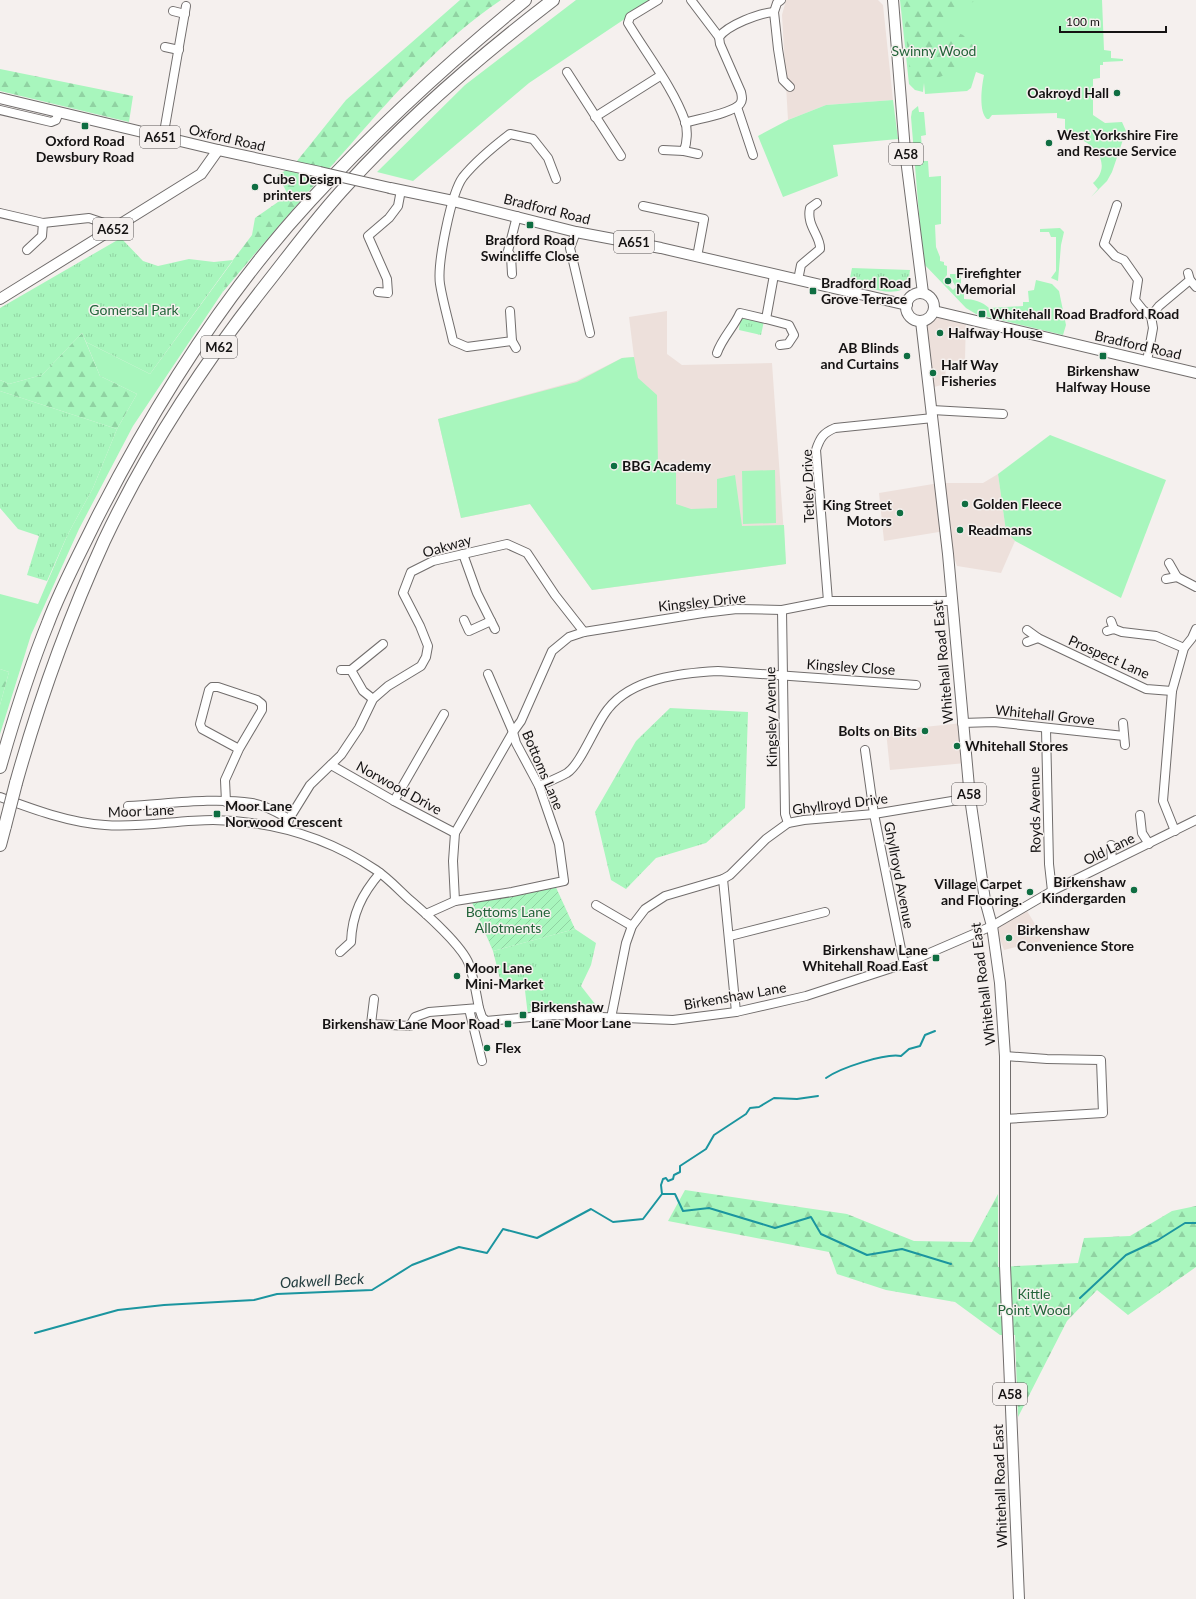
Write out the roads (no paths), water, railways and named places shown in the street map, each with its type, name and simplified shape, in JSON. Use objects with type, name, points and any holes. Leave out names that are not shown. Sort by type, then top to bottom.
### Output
[{"type":"highway","name":"M62","points":[[0,767],[14,721],[51,614],[111,491],[150,419],[191,354],[266,253],[309,201],[404,105],[452,61],[525,0]]},
{"type":"highway","name":"M62","points":[[0,845],[31,729],[64,634],[104,541],[157,441],[186,393],[235,324],[347,184],[415,116],[464,72],[553,0]]},
{"type":"main road","name":"A58","points":[[887,0],[895,14]]},
{"type":"main road","name":"A58","points":[[893,0],[906,151],[922,294]]},
{"type":"main road","name":"Oxford Road","points":[[0,98],[163,138],[390,188]]},
{"type":"main road","name":"A652","points":[[0,299],[201,174],[218,150]]},
{"type":"main road","name":"Bradford Road","points":[[390,188],[517,216],[576,232],[635,243],[907,305]]},
{"type":"main road","points":[[922,294],[929,296],[933,302],[934,311],[929,318],[920,321],[914,320],[909,315],[907,305],[912,296],[922,294]]},
{"type":"main road","name":"Bradford Road","points":[[934,311],[1196,373]]},
{"type":"main road","name":"Whitehall Road East","points":[[920,321],[948,554],[951,601],[970,798],[985,900],[992,926],[1000,983],[1005,1056],[1005,1266],[1019,1599]]},
{"type":"street","points":[[658,0],[630,16],[628,23],[675,100],[685,122],[686,145],[684,151]]},
{"type":"street","points":[[685,122],[737,107],[743,99],[720,44],[719,37],[691,0]]},
{"type":"street","points":[[781,0],[774,12],[783,80],[790,87]]},
{"type":"street","points":[[163,138],[186,10],[173,11]]},
{"type":"street","points":[[719,37],[725,31],[758,15],[774,12]]},
{"type":"street","points":[[165,47],[179,50]]},
{"type":"street","points":[[567,72],[620,156]]},
{"type":"street","points":[[595,117],[660,76]]},
{"type":"street","points":[[737,107],[753,155]]},
{"type":"street","points":[[0,110],[51,122],[56,120],[59,112]]},
{"type":"street","points":[[510,311],[514,345],[467,346],[453,341],[440,283],[443,246],[453,201],[462,178],[486,153],[510,134],[533,139],[548,158],[556,179]]},
{"type":"street","points":[[663,150],[684,151],[698,154]]},
{"type":"street","points":[[378,292],[388,293],[387,279],[368,236],[389,218],[398,206],[401,190]]},
{"type":"street","points":[[798,280],[801,265],[820,249],[820,243],[808,216],[810,208],[817,204]]},
{"type":"street","points":[[1117,205],[1104,244],[1115,256],[1124,260],[1138,280],[1136,300],[1143,310],[1151,316],[1153,328],[1147,361]]},
{"type":"street","points":[[643,206],[704,219],[696,257]]},
{"type":"street","points":[[0,213],[43,223],[89,218],[116,227]]},
{"type":"street","points":[[512,274],[511,256],[508,251],[517,216]]},
{"type":"street","points":[[27,250],[42,236],[43,223]]},
{"type":"street","points":[[576,232],[570,248],[590,333]]},
{"type":"street","points":[[820,243],[828,239]]},
{"type":"street","points":[[766,319],[774,275]]},
{"type":"street","points":[[1151,316],[1189,276],[1196,287]]},
{"type":"street","points":[[717,353],[740,313],[789,325],[794,335],[788,344],[780,345]]},
{"type":"street","name":"Tetley Drive","points":[[828,601],[816,450],[820,437],[825,432],[835,428],[932,414],[1003,414]]},
{"type":"street","name":"Oakway","points":[[374,699],[388,686],[421,666],[426,657],[428,646],[420,626],[403,593],[411,572],[433,561],[507,544],[527,553],[546,583],[584,632]]},
{"type":"street","points":[[463,554],[477,593],[495,630]]},
{"type":"street","points":[[1168,563],[1177,577],[1196,587]]},
{"type":"street","points":[[1166,579],[1177,577]]},
{"type":"street","name":"Kingsley Drive","points":[[455,833],[513,732],[521,722],[552,651],[569,637],[584,632],[737,609],[782,610],[828,601],[951,601]]},
{"type":"street","name":"Kingsley Avenue","points":[[782,610],[785,814],[788,823]]},
{"type":"street","points":[[464,620],[470,631],[491,622]]},
{"type":"street","points":[[1110,627],[1122,632],[1156,636],[1184,648]]},
{"type":"street","points":[[1175,831],[1163,801],[1172,691],[1184,648],[1194,639],[1196,629]]},
{"type":"street","name":"Prospect Lane","points":[[1027,630],[1038,638],[1146,689],[1172,691]]},
{"type":"street","points":[[1027,642],[1038,638]]},
{"type":"street","points":[[341,670],[351,670],[383,644]]},
{"type":"street","points":[[287,828],[289,818],[310,785],[341,756],[359,728],[374,699],[363,691],[351,670]]},
{"type":"street","name":"Kingsley Close","points":[[539,786],[567,773],[575,765],[597,724],[609,707],[629,692],[648,682],[691,672],[718,671],[916,685]]},
{"type":"street","name":"Bottoms Lane","points":[[426,914],[455,901],[564,882],[559,844],[539,786],[516,743],[513,732],[488,674]]},
{"type":"street","points":[[226,802],[225,780],[238,749],[262,710],[262,704],[257,700],[212,686],[209,690],[200,724],[202,729],[238,749]]},
{"type":"street","points":[[394,801],[444,714]]},
{"type":"street","name":"Whitehall Grove","points":[[962,723],[994,722],[1124,736]]},
{"type":"street","points":[[1122,723],[1125,745]]},
{"type":"street","name":"Royds Avenue","points":[[1046,728],[1049,864],[1052,891]]},
{"type":"street","name":"Ghyllroyd Avenue","points":[[865,750],[874,814],[904,964]]},
{"type":"street","name":"Norwood Drive","points":[[331,765],[394,801],[455,833]]},
{"type":"street","name":"Moor Lane","points":[[0,797],[46,814],[104,825],[144,826],[213,820],[245,822],[287,828],[342,850],[380,873],[426,914],[457,946],[468,962],[480,1008]]},
{"type":"street","name":"Ghyllroyd Drive","points":[[723,879],[730,875],[766,838],[788,823],[804,820],[874,814],[970,798]]},
{"type":"street","name":"Moor Lane","points":[[128,806],[226,802],[252,803],[289,818]]},
{"type":"street","points":[[1140,815],[1142,834],[1149,844]]},
{"type":"street","name":"Old Lane","points":[[992,926],[1052,891],[1196,820]]},
{"type":"street","points":[[455,833],[453,861],[455,901]]},
{"type":"street","points":[[1111,845],[1112,861]]},
{"type":"street","points":[[340,952],[351,942],[352,927],[359,902],[380,873]]},
{"type":"street","points":[[611,1018],[626,943],[632,926],[645,909],[665,896],[723,879],[730,936],[736,1012]]},
{"type":"street","points":[[596,905],[632,926]]},
{"type":"street","points":[[730,936],[825,912]]},
{"type":"street","name":"Birkenshaw Lane","points":[[480,1008],[482,1017],[486,1021],[554,1015],[673,1020],[736,1012],[806,996],[904,964],[992,926]]},
{"type":"street","points":[[374,999],[371,1024],[410,1026],[415,1017],[429,1012],[480,1008]]},
{"type":"street","points":[[469,1009],[482,1061]]},
{"type":"street","points":[[1004,1119],[1103,1113],[1101,1060],[1047,1059],[1005,1056]]},
{"type":"waterway","points":[[826,1078],[841,1070],[863,1062],[884,1057],[901,1056],[909,1049],[920,1046],[925,1035],[935,1031]]},
{"type":"waterway","points":[[662,1194],[661,1185],[663,1179],[666,1178],[668,1181],[673,1179],[674,1175],[680,1172],[680,1166],[706,1149],[714,1135],[746,1114],[750,1108],[759,1107],[774,1098],[797,1099],[818,1096]]},
{"type":"waterway","points":[[662,1194],[675,1194],[683,1211],[709,1208],[775,1228],[811,1217],[821,1234],[867,1255],[902,1249],[951,1264]]},
{"type":"waterway","name":"Oakwell Beck","points":[[35,1333],[118,1310],[164,1305],[254,1300],[277,1294],[372,1290],[412,1265],[459,1247],[487,1253],[503,1229],[537,1238],[591,1209],[613,1222],[643,1219],[662,1194]]},
{"type":"waterway","points":[[1080,1298],[1126,1255],[1158,1240],[1185,1223],[1196,1223]]},
{"type":"place","name":"Oakroyd Hall","points":[[1117,93]]},
{"type":"place","name":"Oxford Road Dewsbury Road","points":[[85,126]]},
{"type":"place","name":"West Yorkshire Fire and Rescue Service","points":[[1049,143]]},
{"type":"place","name":"Cube Design printers","points":[[255,187]]},
{"type":"place","name":"Bradford Road Swincliffe Close","points":[[530,225]]},
{"type":"place","name":"Firefighter Memorial","points":[[948,281]]},
{"type":"place","name":"Bradford Road Grove Terrace","points":[[813,291]]},
{"type":"place","name":"Whitehall Road Bradford Road","points":[[982,314]]},
{"type":"place","name":"Halfway House","points":[[940,333]]},
{"type":"place","name":"AB Blinds and Curtains","points":[[907,356]]},
{"type":"place","name":"Birkenshaw Halfway House","points":[[1103,356]]},
{"type":"place","name":"Half Way Fisheries","points":[[933,373]]},
{"type":"place","name":"BBG Academy","points":[[614,466]]},
{"type":"place","name":"Golden Fleece","points":[[965,504]]},
{"type":"place","name":"King Street Motors","points":[[900,513]]},
{"type":"place","name":"Readmans","points":[[960,530]]},
{"type":"place","name":"Bolts on Bits","points":[[925,731]]},
{"type":"place","name":"Whitehall Stores","points":[[957,746]]},
{"type":"place","name":"Moor Lane Norwood Crescent","points":[[217,814]]},
{"type":"place","name":"Birkenshaw Kindergarden","points":[[1134,890]]},
{"type":"place","name":"Village Carpet and Flooring.","points":[[1030,892]]},
{"type":"place","name":"Birkenshaw Convenience Store","points":[[1009,938]]},
{"type":"place","name":"Birkenshaw Lane Whitehall Road East","points":[[936,958]]},
{"type":"place","name":"Moor Lane Mini-Market","points":[[457,976]]},
{"type":"place","name":"Birkenshaw Lane Moor Lane","points":[[523,1015]]},
{"type":"place","name":"Birkenshaw Lane Moor Road","points":[[508,1024]]},
{"type":"place","name":"Flex","points":[[487,1048]]},
{"type":"park label","name":"Swinny Wood","points":[[934,51]]},
{"type":"park label","name":"Gomersal Park","points":[[134,310]]},
{"type":"park label","name":"Bottoms Lane Allotments","points":[[508,920]]},
{"type":"park label","name":"Kittle Point Wood","points":[[1034,1302]]}]
